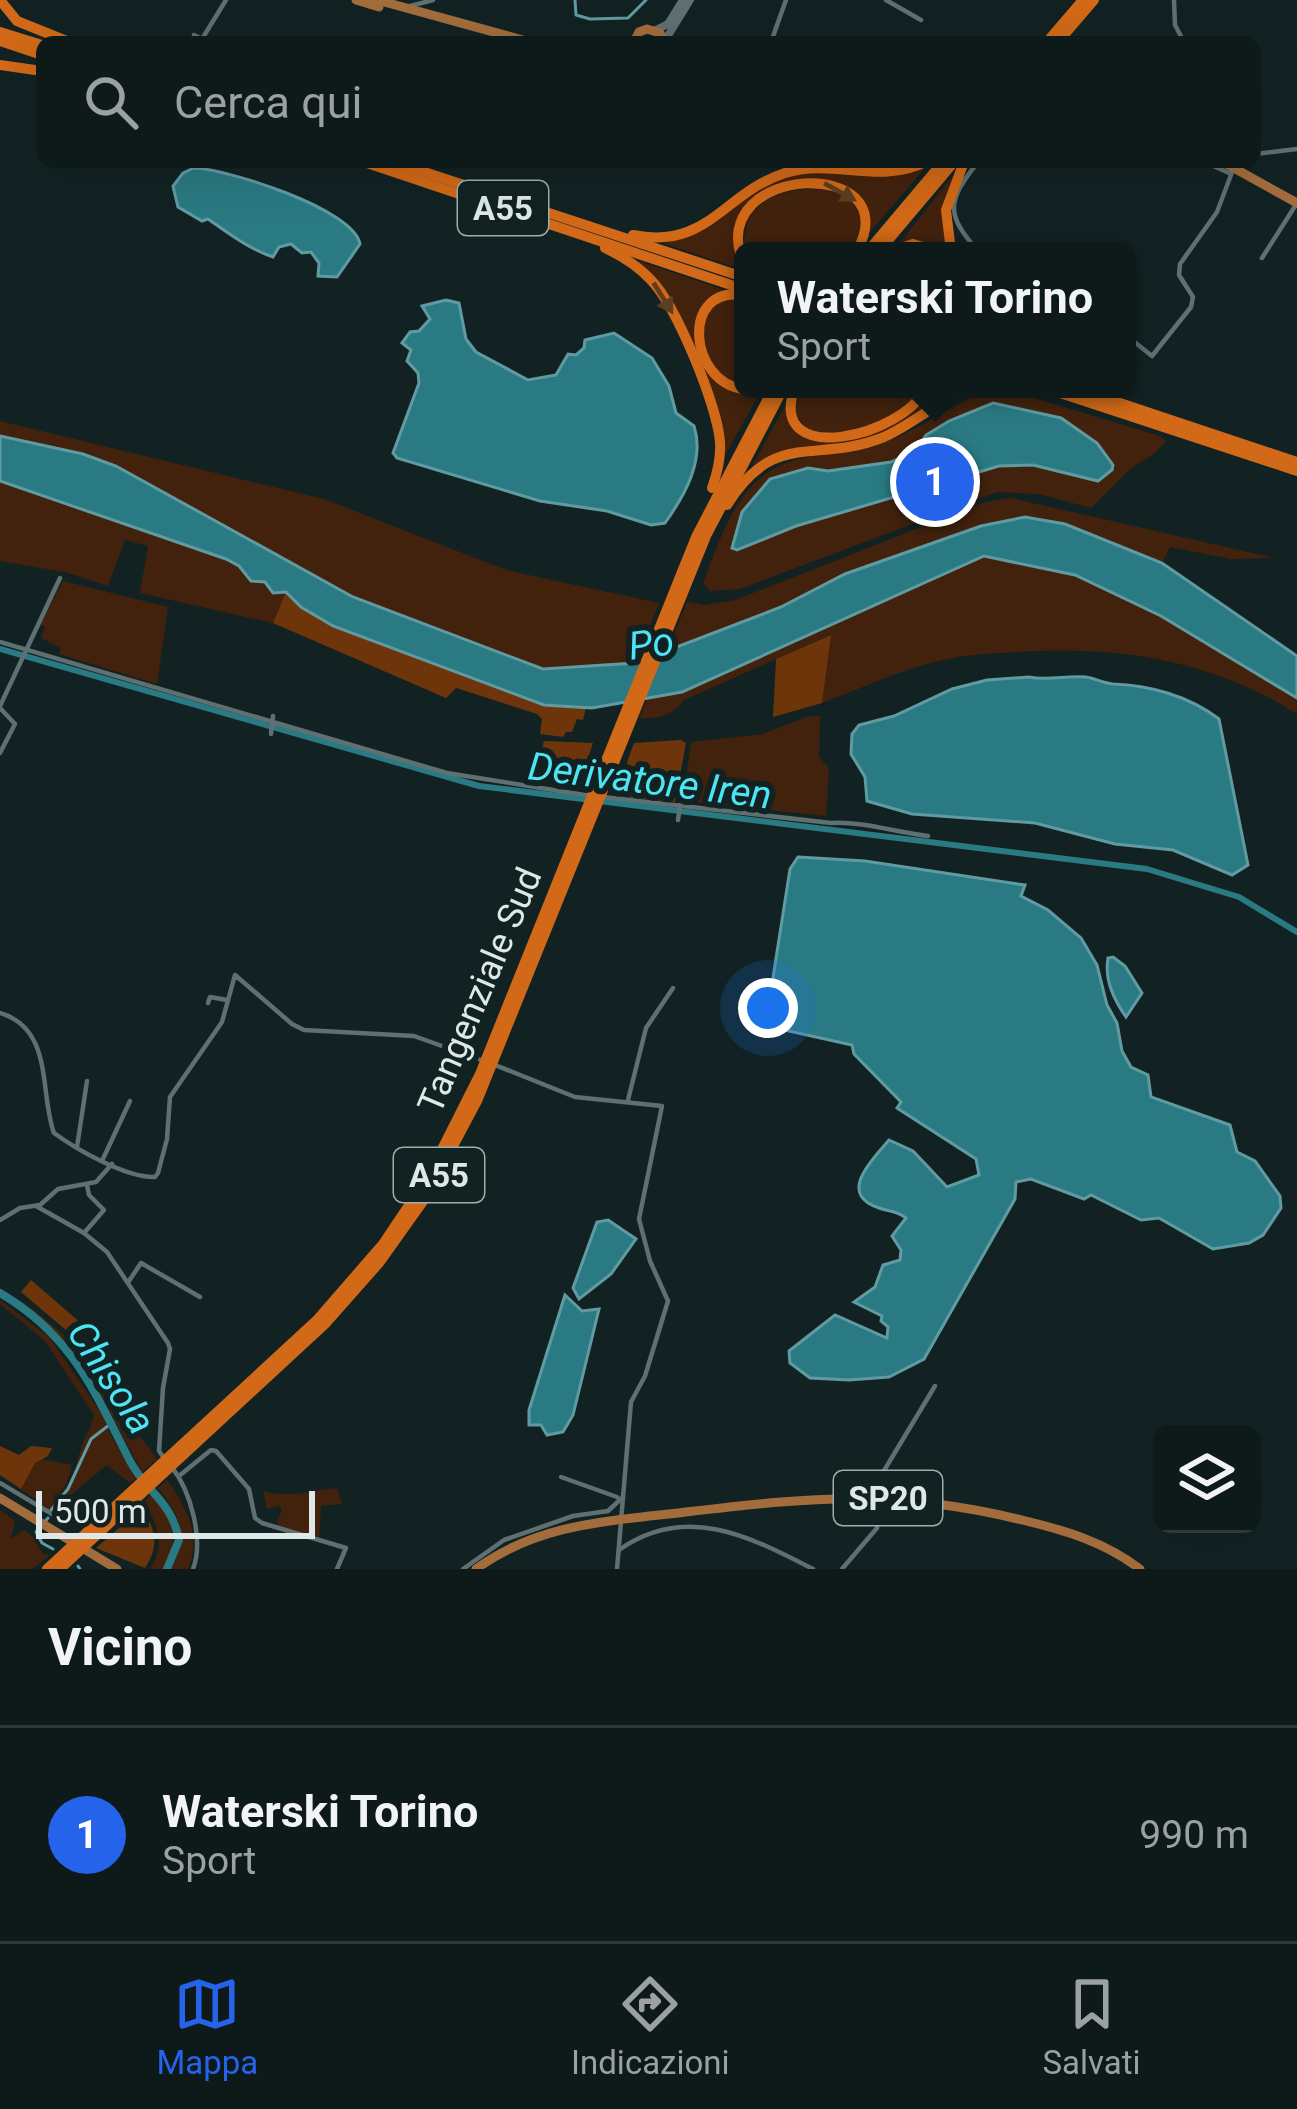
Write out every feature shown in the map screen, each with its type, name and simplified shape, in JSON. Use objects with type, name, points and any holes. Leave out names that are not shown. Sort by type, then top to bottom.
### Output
[{"type":"highway","points":[[0,0],[17,21],[40,36]]},
{"type":"highway","points":[[1052,36],[1083,0]]},
{"type":"highway","points":[[1063,36],[1094,0]]},
{"type":"highway","points":[[0,37],[36,39]]},
{"type":"highway","points":[[0,37],[36,52]]},
{"type":"highway","points":[[0,65],[36,70]]},
{"type":"highway","name":"A55","points":[[382,168],[734,289]]},
{"type":"highway","name":"A55","points":[[412,168],[734,274]]},
{"type":"highway","points":[[584,226],[657,239],[682,237],[781,174],[821,168]]},
{"type":"highway","points":[[841,168],[895,172],[907,168]]},
{"type":"highway","points":[[870,242],[935,168]]},
{"type":"highway","points":[[890,242],[949,168]]},
{"type":"highway","points":[[950,242],[946,210],[962,168]]},
{"type":"highway","points":[[740,242],[748,213],[769,193],[800,181],[831,184],[859,203],[866,227],[864,242]]},
{"type":"highway","points":[[570,231],[626,259],[655,284],[670,307],[710,401],[720,442],[719,461],[694,552]]},
{"type":"highway","points":[[734,293],[714,301],[702,315],[698,334],[702,356],[712,373],[734,387]]},
{"type":"highway","name":"Tangenziale Sud","points":[[43,1569],[173,1466],[345,1303],[426,1197],[477,1101],[694,552],[767,398]]},
{"type":"highway","name":"Tangenziale Sud","points":[[694,552],[736,472],[783,398]]},
{"type":"highway","points":[[722,513],[784,398]]},
{"type":"highway","points":[[790,398],[796,423],[809,435],[826,439],[862,433],[898,417],[920,398]]},
{"type":"highway","points":[[694,552],[746,476],[767,461],[789,453],[876,440],[950,398]]},
{"type":"highway","points":[[1091,398],[1297,467]]},
{"type":"highway","name":"Tangenziale Sud","points":[[60,1569],[126,1502]]},
{"type":"main road","points":[[356,0],[480,36]]},
{"type":"main road","points":[[377,0],[508,36]]},
{"type":"main road","points":[[638,36],[643,30],[656,30],[660,36]]},
{"type":"main road","points":[[1236,168],[1297,203]]},
{"type":"main road","name":"SP20","points":[[479,1569],[502,1552],[556,1529],[838,1496],[910,1498],[1047,1526],[1106,1547],[1140,1569]]},
{"type":"main road","points":[[0,1498],[117,1569]]},
{"type":"street","points":[[204,36],[226,0]]},
{"type":"street","points":[[398,6],[432,0]]},
{"type":"street","points":[[656,30],[668,25],[687,0]]},
{"type":"street","points":[[667,36],[687,0]]},
{"type":"street","points":[[773,36],[787,0]]},
{"type":"street","points":[[886,0],[919,20]]},
{"type":"street","points":[[1174,0],[1175,25],[1181,36]]},
{"type":"street","points":[[1261,153],[1297,149]]},
{"type":"street","points":[[970,242],[957,228],[954,212],[962,185],[974,168]]},
{"type":"street","points":[[1136,343],[1152,356],[1191,307],[1192,297],[1178,270],[1212,221],[1231,168]]},
{"type":"street","points":[[1262,258],[1297,203]]},
{"type":"street","points":[[0,753],[16,724],[0,707],[60,578]]},
{"type":"street","points":[[0,642],[467,778],[831,823],[854,821],[870,829],[928,836]]},
{"type":"street","points":[[271,734],[274,720]]},
{"type":"street","points":[[678,820],[680,805]]},
{"type":"street","points":[[0,1013],[19,1021],[31,1037],[44,1067],[51,1125],[57,1136],[137,1176],[155,1177],[165,1151],[173,1088],[216,1032],[235,975],[304,1030],[414,1036],[575,1097],[662,1106],[639,1225],[668,1301],[645,1376],[631,1402],[617,1569]]},
{"type":"street","points":[[628,1100],[646,1028],[673,988]]},
{"type":"street","points":[[208,1003],[210,997],[226,1000]]},
{"type":"street","points":[[76,1147],[87,1081]]},
{"type":"street","points":[[102,1161],[130,1101]]},
{"type":"street","points":[[0,1220],[20,1208],[36,1206],[58,1189],[87,1185],[105,1176],[112,1164]]},
{"type":"street","points":[[84,1233],[104,1210],[88,1195],[87,1185]]},
{"type":"street","points":[[36,1206],[107,1252],[170,1349],[159,1451],[173,1466],[198,1539],[193,1569]]},
{"type":"street","points":[[129,1281],[141,1263],[200,1297]]},
{"type":"street","points":[[842,1569],[871,1538],[880,1517],[886,1466],[935,1386]]},
{"type":"street","points":[[173,1466],[216,1450],[249,1489],[255,1518],[346,1549],[337,1569]]},
{"type":"street","points":[[560,1477],[621,1497]]},
{"type":"street","points":[[0,1483],[62,1520]]},
{"type":"street","points":[[463,1569],[505,1540],[573,1516],[608,1511],[621,1497]]},
{"type":"street","points":[[619,1550],[650,1530],[701,1526],[768,1546],[813,1569]]},
{"type":"shaded area","points":[[925,168],[869,233],[860,201],[801,181],[764,193],[734,242],[734,267],[663,243],[698,231],[785,177],[833,170]]},
{"type":"shaded area","points":[[954,174],[942,211],[947,242],[901,242]]},
{"type":"shaded area","points":[[826,187],[852,200],[862,218],[856,242],[744,242],[758,207],[794,191]]},
{"type":"shaded area","points":[[636,260],[727,291],[704,306],[700,359],[734,383],[734,398],[757,398],[724,457],[722,436],[679,320]]},
{"type":"shaded area","points":[[734,299],[734,383],[716,370],[707,352],[702,320],[719,301]]},
{"type":"shaded area","points":[[796,398],[914,398],[886,420],[855,430],[807,431],[795,412]]},
{"type":"shaded area","points":[[915,398],[943,398],[876,437],[769,457],[752,466],[786,404],[797,427],[812,439],[831,442],[851,437]]},
{"type":"shaded area","points":[[972,398],[1034,398],[1166,441],[1091,508],[1039,494],[997,492],[740,589],[710,591],[703,583],[736,507],[762,477],[799,459],[872,447]]},
{"type":"shaded area","points":[[0,421],[324,499],[506,570],[659,603],[635,663],[543,669],[353,597],[116,466],[83,453],[0,435]]},
{"type":"shaded area","points":[[0,481],[226,559],[251,581],[286,592],[273,623],[140,593],[148,546],[125,540],[108,586],[65,572],[0,561]]},
{"type":"shaded area","points":[[1011,498],[1274,558],[1231,559],[1170,547],[1162,563],[1065,524],[981,526],[845,574],[781,607],[667,651],[687,602],[704,605],[735,600],[985,502]]},
{"type":"shaded area","points":[[984,556],[1075,575],[1161,616],[1297,698],[1297,714],[1267,696],[1204,671],[1138,656],[1069,650],[943,660],[822,703],[830,635],[684,700],[664,715],[639,718],[648,698],[682,692]]},
{"type":"shaded area","points":[[63,581],[168,607],[157,684],[59,654],[61,648],[41,638],[45,627],[41,624]]},
{"type":"shaded area","points":[[286,592],[333,626],[544,705],[586,707],[583,720],[577,719],[572,732],[563,737],[540,734],[542,719],[537,714],[456,688],[446,698],[273,623]]},
{"type":"shaded area","points":[[831,635],[822,703],[773,717],[776,659]]},
{"type":"shaded area","points":[[820,716],[819,757],[829,768],[826,816],[683,801],[691,742],[763,734]]},
{"type":"shaded area","points":[[544,741],[593,743],[581,779],[538,762]]},
{"type":"shaded area","points":[[634,743],[686,743],[675,802],[615,796]]},
{"type":"shaded area","points":[[31,1280],[82,1324],[73,1336],[21,1292]]},
{"type":"shaded area","points":[[18,1296],[67,1338],[157,1459],[142,1472],[105,1402],[64,1340]]},
{"type":"shaded area","points":[[0,1300],[49,1337],[103,1416],[136,1478],[130,1483],[107,1465],[73,1493],[56,1515],[21,1489],[42,1459],[72,1465],[67,1483],[53,1500],[60,1495],[72,1476],[94,1415],[45,1341]]},
{"type":"shaded area","points":[[0,1446],[19,1455],[31,1446],[52,1448],[35,1463],[21,1489],[0,1475]]},
{"type":"shaded area","points":[[167,1480],[193,1534],[188,1569],[171,1569],[181,1537],[177,1518],[158,1488]]},
{"type":"shaded area","points":[[337,1488],[342,1504],[321,1506],[319,1539],[276,1526],[282,1509],[267,1509],[263,1491],[291,1494]]},
{"type":"shaded area","points":[[152,1494],[172,1530],[172,1547],[163,1569],[150,1569],[159,1543],[145,1500]]},
{"type":"shaded area","points":[[141,1509],[154,1538],[145,1568],[96,1548]]},
{"type":"shaded area","points":[[0,1510],[15,1521],[11,1539],[24,1530],[42,1553],[50,1555],[32,1569],[0,1569]]},
{"type":"water","points":[[194,168],[259,183],[314,205],[352,231],[360,244],[337,277],[318,276],[319,263],[311,252],[302,253],[291,244],[279,247],[273,257],[264,254],[208,219],[202,221],[178,207],[173,186]]},
{"type":"water","points":[[446,300],[459,303],[466,339],[476,352],[528,380],[556,375],[568,354],[576,355],[584,348],[585,340],[614,333],[652,358],[669,386],[676,413],[694,426],[697,439],[691,477],[665,523],[651,525],[607,511],[540,501],[397,458],[393,453],[419,383],[418,373],[407,361],[411,350],[402,343],[430,319],[422,306]]},
{"type":"water","points":[[993,403],[1061,418],[1097,443],[1112,470],[1098,481],[1033,465],[999,466],[732,548],[742,512],[770,479],[808,468],[828,471],[891,462],[916,450],[926,435],[949,421]]},
{"type":"water","points":[[0,436],[116,466],[353,597],[543,669],[635,663],[781,607],[845,574],[981,526],[1025,517],[1065,524],[1162,563],[1297,656],[1297,698],[1161,616],[1075,575],[984,556],[682,692],[592,708],[544,705],[333,626],[286,592],[273,593],[265,582],[251,581],[226,559],[0,481]]},
{"type":"water","points":[[1029,677],[1086,677],[1154,689],[1219,719],[1248,865],[1232,875],[1173,850],[1115,844],[1035,823],[912,814],[867,801],[865,777],[851,754],[852,734],[859,725],[894,716],[952,689]]},
{"type":"water","points":[[798,857],[865,861],[1025,885],[1021,896],[1048,910],[1081,938],[1097,965],[1122,1051],[1131,1067],[1148,1075],[1151,1097],[1230,1125],[1237,1152],[1255,1161],[1280,1196],[1281,1208],[1263,1235],[1249,1243],[1213,1249],[1159,1218],[1141,1220],[1091,1195],[1084,1199],[1031,1179],[1016,1182],[1015,1199],[924,1359],[889,1377],[849,1380],[810,1378],[790,1363],[789,1351],[835,1315],[887,1338],[882,1316],[854,1302],[875,1287],[883,1265],[900,1260],[901,1250],[892,1236],[906,1218],[866,1202],[859,1185],[867,1166],[889,1140],[913,1151],[947,1187],[979,1175],[976,1159],[897,1108],[901,1102],[854,1054],[852,1045],[775,1028],[767,1016],[790,869]]},
{"type":"water","points":[[1108,958],[1125,966],[1142,993],[1126,1017],[1109,983]]},
{"type":"water","points":[[608,1220],[636,1239],[611,1274],[579,1299],[573,1288],[597,1222]]},
{"type":"water","points":[[565,1295],[582,1311],[599,1309],[573,1415],[563,1432],[547,1435],[541,1425],[529,1425],[529,1410]]},
{"type":"waterway","points":[[575,0],[576,15],[590,19],[628,18],[646,0]]},
{"type":"waterway","name":"Derivatore Iren","points":[[0,649],[479,786],[1147,869],[1239,897],[1297,932]]},
{"type":"waterway","name":"Chisola","points":[[0,1293],[25,1309],[63,1346],[92,1388],[136,1472],[165,1506],[179,1540],[167,1569]]},
{"type":"waterway","points":[[51,1510],[68,1489],[91,1439],[113,1422]]},
{"type":"waterway","points":[[48,1518],[36,1532],[53,1549]]},
{"type":"place","name":"Waterski Torino","points":[[935,482]]},
{"type":"water label","name":"Po","points":[[651,643]]}]
